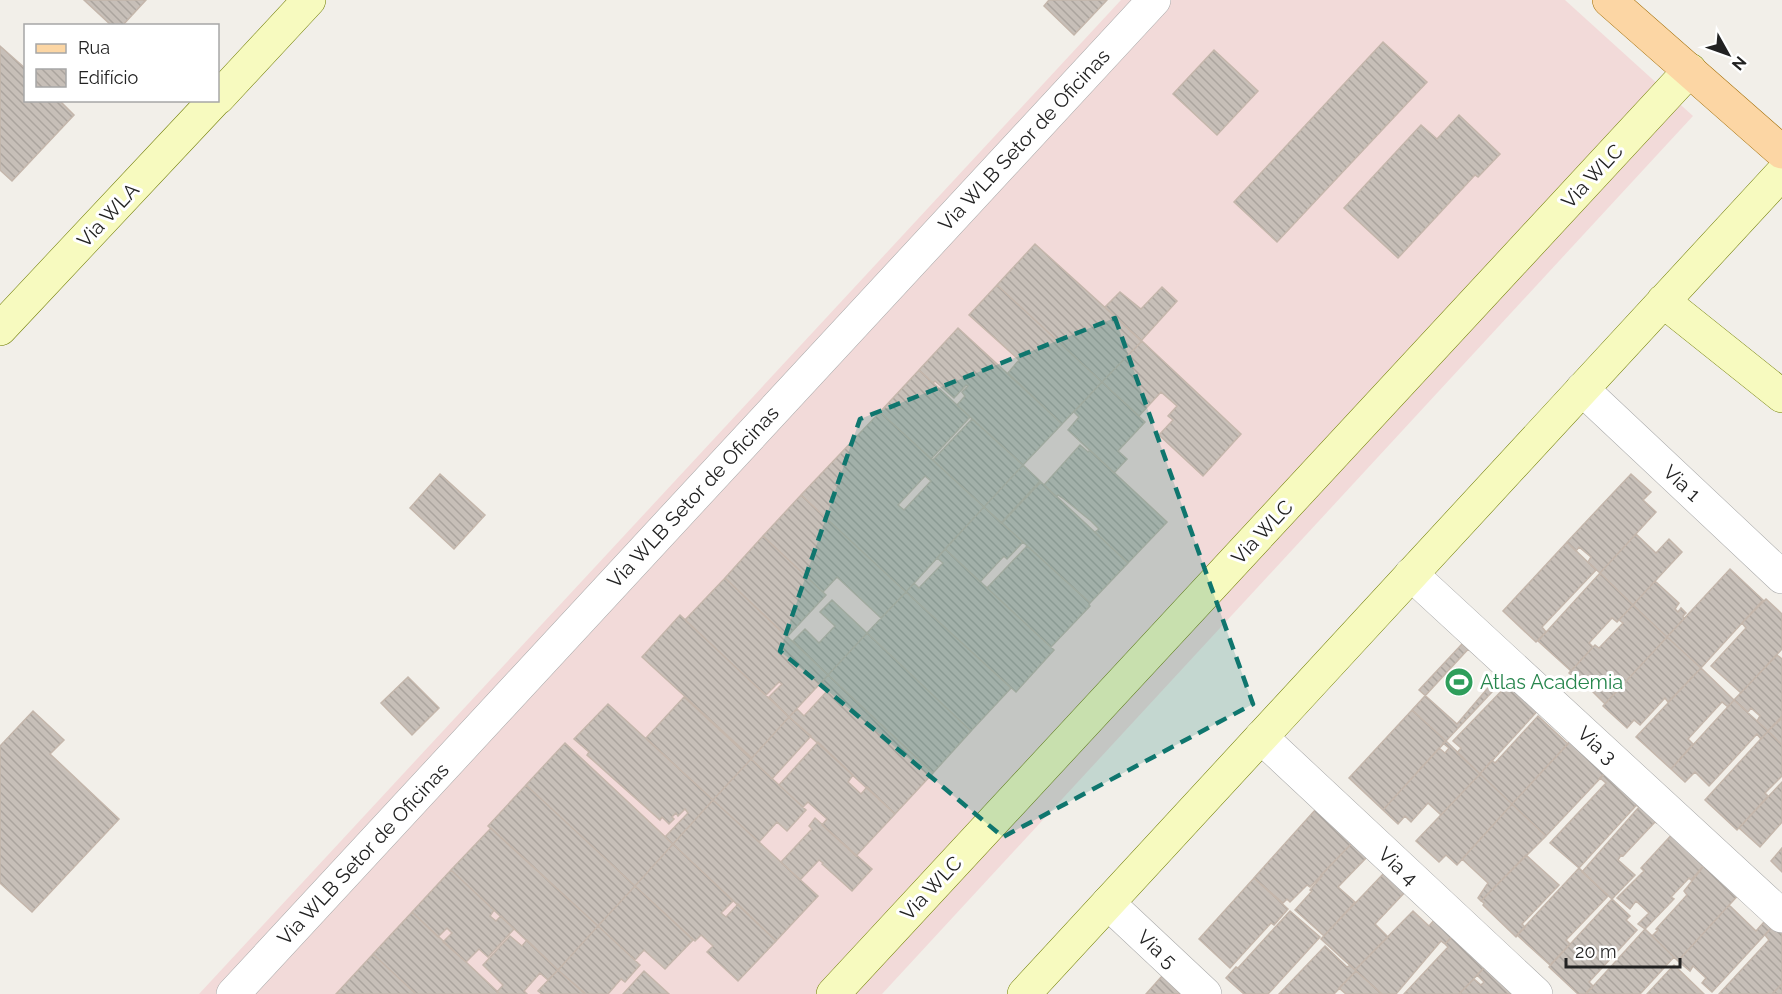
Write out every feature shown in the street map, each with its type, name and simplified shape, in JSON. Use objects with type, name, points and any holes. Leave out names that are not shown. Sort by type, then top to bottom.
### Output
[{"type":"main road","points":[[1609,0],[1782,152]]},
{"type":"street","name":"Via WLA","points":[[219,96],[309,0]]},
{"type":"street","name":"Via WLB Setor de Oficinas","points":[[233,994],[1154,0]]},
{"type":"street","name":"Via WLC","points":[[833,994],[1690,70]]},
{"type":"street","name":"Via WLA","points":[[0,329],[213,102]]},
{"type":"street","points":[[1024,994],[1782,173]]},
{"type":"street","points":[[1663,301],[1782,396]]},
{"type":"street","name":"Via 1","points":[[1582,389],[1782,577]]},
{"type":"street","name":"Via 3","points":[[1411,574],[1782,916]]},
{"type":"street","name":"Via 4","points":[[1261,737],[1536,994]]},
{"type":"street","name":"Via 5","points":[[1108,903],[1205,994]]},
{"type":"highlighted area","points":[[1115,318],[1253,704],[1003,837],[780,651],[860,419]]},
{"type":"shaded area","points":[[1121,0],[1565,0],[1693,116],[882,994],[199,994]]},
{"type":"building","points":[[84,0],[146,0],[124,24],[110,24]]},
{"type":"building","points":[[1049,0],[1107,0],[1074,35],[1044,6]]},
{"type":"building","points":[[1383,42],[1427,82],[1277,242],[1234,202]]},
{"type":"building","points":[[0,46],[24,67],[24,102],[61,102],[74,115],[12,181],[0,170]]},
{"type":"building","points":[[1214,50],[1258,91],[1217,135],[1173,94]]},
{"type":"building","points":[[1459,115],[1500,154],[1478,177],[1475,175],[1398,258],[1344,208],[1421,125],[1437,139]]},
{"type":"building","points":[[1035,244],[1142,341],[1102,382],[997,285]]},
{"type":"building","points":[[997,285],[1102,382],[1062,424],[1008,373],[1019,360],[969,315]]},
{"type":"building","points":[[1162,287],[1177,301],[1141,341],[1105,307],[1120,292],[1141,309]]},
{"type":"building","points":[[958,328],[1062,424],[1023,465],[957,405],[965,396],[962,392],[968,386],[966,385],[954,398],[919,370]]},
{"type":"building","points":[[1142,341],[1241,434],[1203,476],[1159,435],[1173,420],[1168,416],[1177,406],[1161,392],[1139,416],[1102,382]]},
{"type":"building","points":[[919,370],[970,417],[931,459],[880,412]]},
{"type":"building","points":[[1102,382],[1145,422],[1118,451],[1127,459],[1114,473],[1068,430],[1079,417],[1074,412]]},
{"type":"building","points":[[880,412],[984,507],[906,592],[801,495]],"holes":[[[925,476],[931,481],[904,510],[898,505]]]},
{"type":"building","points":[[972,419],[1023,465],[984,507],[933,460]]},
{"type":"building","points":[[1080,445],[1088,452],[1090,450],[1167,522],[1128,563],[1095,532],[1099,529],[1091,521],[1064,499],[1058,495],[1056,497],[1044,485]]},
{"type":"building","points":[[1023,465],[1040,481],[1001,523],[984,507]]},
{"type":"building","points":[[440,474],[485,515],[454,549],[410,508]]},
{"type":"building","points":[[1631,474],[1651,492],[1643,500],[1656,512],[1600,573],[1588,562],[1591,557],[1579,547],[1576,551],[1567,542]]},
{"type":"building","points":[[1041,482],[1128,563],[1090,603],[1002,523]]},
{"type":"building","points":[[801,495],[906,592],[881,618],[837,577],[823,592],[763,536]]},
{"type":"building","points":[[984,507],[1023,542],[1007,559],[1004,556],[980,582],[945,549]]},
{"type":"building","points":[[1636,534],[1656,553],[1669,539],[1682,552],[1633,605],[1600,573]]},
{"type":"building","points":[[763,536],[826,595],[787,637],[725,578]]},
{"type":"building","points":[[1567,542],[1596,570],[1542,627],[1546,632],[1536,642],[1503,611]]},
{"type":"building","points":[[1027,546],[1090,603],[1090,606],[1051,647],[987,588]]},
{"type":"building","points":[[945,549],[1054,650],[1016,692],[906,592],[914,583],[919,588],[943,563],[937,558]]},
{"type":"building","points":[[1730,569],[1763,600],[1701,668],[1667,637]]},
{"type":"building","points":[[1600,573],[1633,605],[1617,622],[1612,618],[1589,643],[1593,647],[1571,671],[1538,641]]},
{"type":"building","points":[[725,578],[828,675],[789,717],[769,697],[782,684],[779,682],[766,695],[685,620]]},
{"type":"building","points":[[1655,581],[1679,603],[1675,609],[1678,612],[1681,608],[1686,613],[1683,616],[1684,619],[1667,637],[1633,605]]},
{"type":"building","points":[[906,592],[1011,688],[971,731],[867,633]]},
{"type":"building","points":[[1766,599],[1782,614],[1782,649],[1741,693],[1711,666],[1746,628],[1742,623]]},
{"type":"building","points":[[832,600],[867,633],[828,675],[793,641],[805,629],[819,643],[835,626],[820,612]]},
{"type":"building","points":[[1633,605],[1667,637],[1605,704],[1591,690],[1600,680],[1595,676],[1584,687],[1569,673],[1595,645],[1599,648],[1623,623],[1619,620]]},
{"type":"building","points":[[680,615],[789,717],[752,758],[642,657]]},
{"type":"building","points":[[867,633],[971,731],[933,773],[828,675]]},
{"type":"building","points":[[1667,637],[1701,668],[1668,702],[1665,698],[1640,725],[1634,720],[1627,728],[1603,706]]},
{"type":"building","name":"Atlas Academia","points":[[1462,644],[1499,675],[1457,724],[1419,690]]},
{"type":"building","name":"Atlas Academia","points":[[1472,645],[1506,677],[1446,741],[1412,710]]},
{"type":"building","points":[[1777,655],[1782,659],[1782,716],[1768,731],[1757,721],[1760,716],[1751,708],[1748,712],[1734,700]]},
{"type":"building","points":[[1701,668],[1734,700],[1728,707],[1722,702],[1688,739],[1693,744],[1671,769],[1636,737]]},
{"type":"building","points":[[828,675],[933,773],[895,814],[789,717],[797,709],[804,716],[829,689],[822,682]]},
{"type":"building","points":[[408,677],[439,708],[412,735],[381,703]]},
{"type":"building","points":[[1513,679],[1542,706],[1480,774],[1457,753],[1461,748],[1453,741]]},
{"type":"building","points":[[684,697],[751,759],[713,800],[646,738]]},
{"type":"building","points":[[1734,700],[1768,731],[1761,739],[1757,734],[1709,786],[1695,772],[1685,782],[1671,769]]},
{"type":"building","points":[[608,704],[713,800],[673,844],[665,837],[688,813],[685,809],[678,816],[676,813],[669,824],[662,817],[660,820],[587,755],[589,752],[574,739]]},
{"type":"building","points":[[1412,710],[1446,741],[1383,810],[1349,778]]},
{"type":"building","points":[[33,711],[64,740],[50,754],[119,819],[32,912],[0,883],[0,746]]},
{"type":"building","points":[[1538,716],[1568,744],[1512,804],[1480,774],[1492,760],[1495,763]]},
{"type":"building","points":[[789,717],[811,736],[772,779],[751,759]]},
{"type":"building","points":[[1782,718],[1782,745],[1768,731]]},
{"type":"building","points":[[1768,731],[1782,745],[1782,776],[1765,793],[1768,796],[1737,830],[1705,800]]},
{"type":"building","points":[[1573,738],[1608,770],[1546,836],[1512,804]]},
{"type":"building","points":[[1446,741],[1480,774],[1441,815],[1428,803],[1411,822],[1405,816],[1398,824],[1383,810],[1439,748],[1445,753],[1449,748],[1443,743]]},
{"type":"building","points":[[818,742],[853,775],[848,782],[861,794],[867,787],[895,814],[856,856],[822,825],[827,819],[808,802],[803,807],[779,785]]},
{"type":"building","points":[[565,743],[673,844],[635,886],[526,785]]},
{"type":"building","points":[[751,759],[806,810],[787,831],[777,822],[759,842],[713,800]]},
{"type":"building","points":[[1609,769],[1642,799],[1579,868],[1550,843],[1606,783],[1600,778]]},
{"type":"building","points":[[1480,774],[1512,804],[1457,865],[1446,855],[1439,862],[1416,841]]},
{"type":"building","points":[[1782,782],[1782,822],[1760,847],[1739,828]]},
{"type":"building","points":[[526,785],[635,886],[598,926],[488,826]]},
{"type":"building","points":[[1642,798],[1663,817],[1657,823],[1655,822],[1623,856],[1621,855],[1618,860],[1635,875],[1612,899],[1582,872],[1639,807],[1636,805]]},
{"type":"building","points":[[713,800],[818,896],[776,941],[673,844]]},
{"type":"building","points":[[1512,804],[1546,836],[1481,901],[1478,898],[1488,883],[1462,859]]},
{"type":"building","points":[[1316,809],[1353,842],[1310,887],[1307,885],[1290,902],[1287,899],[1283,903],[1254,878]]},
{"type":"building","points":[[815,818],[872,869],[852,891],[819,860],[800,880],[781,862],[812,829],[809,826]]},
{"type":"building","points":[[491,828],[598,926],[558,970],[451,870]]},
{"type":"building","points":[[1676,830],[1707,862],[1671,897],[1674,899],[1645,929],[1638,924],[1649,913],[1636,901],[1630,909],[1617,898],[1644,871],[1641,868]]},
{"type":"building","points":[[1353,842],[1368,856],[1338,887],[1355,902],[1324,936],[1295,910],[1312,891],[1310,890],[1321,875]]},
{"type":"building","points":[[673,844],[733,901],[721,913],[726,917],[738,904],[776,941],[738,981],[707,952],[713,946],[701,935],[695,941],[635,886]]},
{"type":"building","points":[[1782,848],[1782,872],[1771,861]]},
{"type":"building","points":[[1526,855],[1559,885],[1522,924],[1525,927],[1516,937],[1481,901]]},
{"type":"building","points":[[1707,862],[1741,892],[1678,961],[1652,936],[1687,895],[1684,891]]},
{"type":"building","points":[[1579,868],[1608,896],[1566,940],[1570,944],[1550,965],[1517,935]]},
{"type":"building","points":[[451,870],[494,910],[490,916],[496,921],[501,916],[514,929],[488,957],[479,949],[466,962],[443,942],[452,933],[447,928],[438,937],[412,912]]},
{"type":"building","points":[[1385,872],[1406,891],[1375,924],[1388,937],[1355,970],[1321,939]]},
{"type":"building","points":[[1254,878],[1288,909],[1274,925],[1271,923],[1230,968],[1199,939]]},
{"type":"building","points":[[635,886],[693,940],[665,969],[644,950],[635,960],[598,926]]},
{"type":"building","points":[[1612,899],[1630,916],[1626,920],[1637,930],[1589,982],[1593,986],[1585,994],[1578,994],[1549,967]]},
{"type":"building","points":[[1729,905],[1756,931],[1764,922],[1771,928],[1712,992],[1702,983],[1706,978],[1693,966],[1690,971],[1678,961]]},
{"type":"building","points":[[1290,911],[1320,937],[1268,994],[1244,994],[1226,978]]},
{"type":"building","points":[[1413,911],[1429,926],[1435,919],[1453,936],[1445,944],[1441,941],[1396,994],[1382,994],[1355,970]]},
{"type":"building","points":[[412,912],[500,994],[416,994],[373,954]]},
{"type":"building","points":[[1776,923],[1782,929],[1782,984],[1772,994],[1719,994],[1769,940],[1765,935]]},
{"type":"building","points":[[598,926],[640,965],[625,982],[621,979],[608,994],[585,994],[558,970]]},
{"type":"building","points":[[1645,929],[1674,957],[1640,994],[1586,994]]},
{"type":"building","points":[[1453,935],[1486,966],[1459,994],[1404,994],[1448,947],[1445,944]]},
{"type":"building","points":[[510,936],[522,946],[527,940],[558,970],[548,980],[540,973],[524,991],[527,994],[500,994],[497,992],[503,985],[483,965]]},
{"type":"building","points":[[1325,946],[1347,967],[1350,965],[1356,971],[1334,994],[1279,994]]},
{"type":"building","points":[[373,954],[416,994],[336,994]]},
{"type":"building","points":[[1674,965],[1704,994],[1647,994]]},
{"type":"building","points":[[1486,966],[1519,994],[1459,994],[1474,979],[1481,985],[1484,982],[1477,975]]},
{"type":"building","points":[[558,970],[585,994],[542,994],[538,991]]},
{"type":"building","points":[[644,971],[669,994],[623,994]]},
{"type":"building","points":[[1356,971],[1382,994],[1346,994],[1339,988]]},
{"type":"building","points":[[1162,976],[1164,978],[1181,994],[1146,994]]},
{"type":"building","points":[[1782,984],[1782,994],[1772,994]]},
{"type":"place","name":"Atlas Academia","points":[[1459,682]]}]
